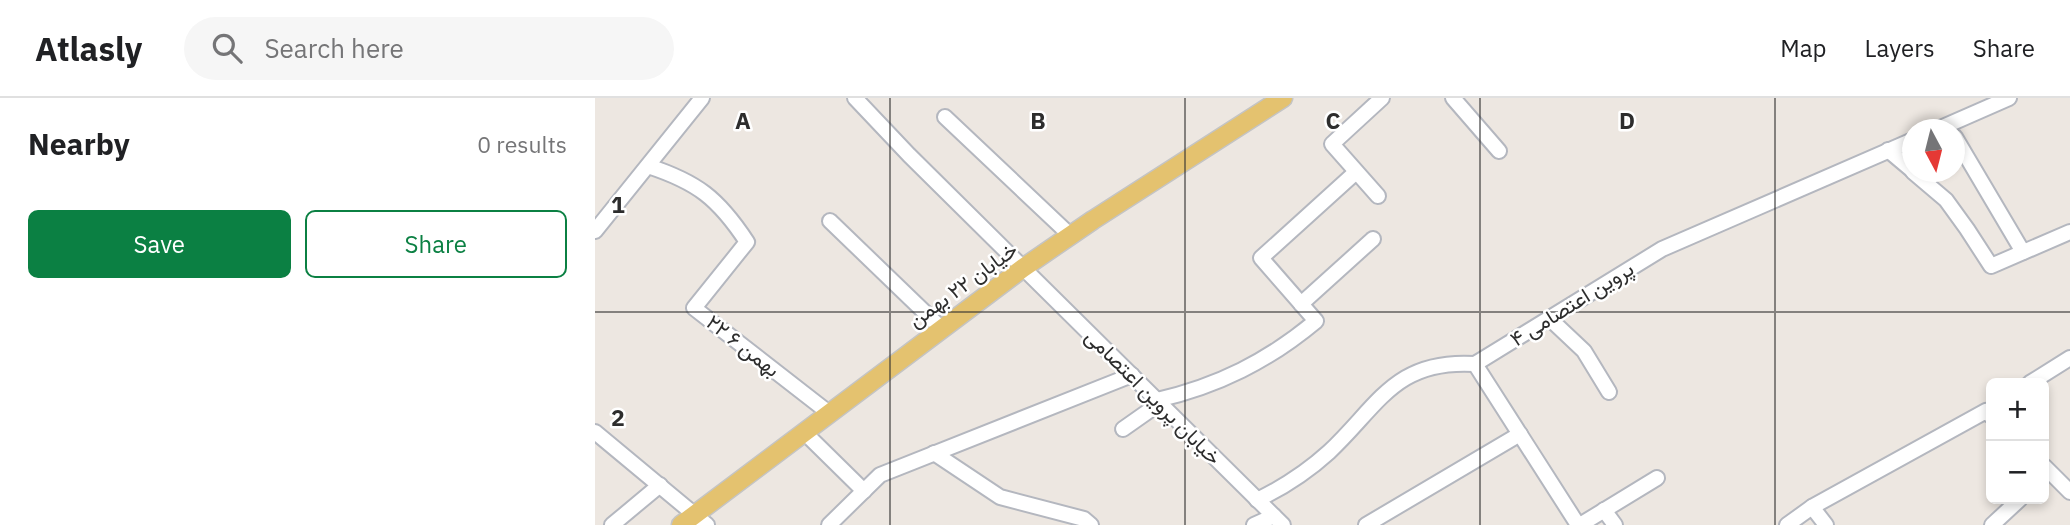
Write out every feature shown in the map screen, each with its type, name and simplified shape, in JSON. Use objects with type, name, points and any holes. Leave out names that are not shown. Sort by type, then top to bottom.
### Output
[{"type":"main road","name":"خیابان ۲۲ بهمن","points":[[695,522],[804,432],[1023,268],[1283,98]]},
{"type":"street","points":[[595,231],[702,98]]},
{"type":"street","name":"خیابان پروین اعتصامی","points":[[855,98],[1278,521]]},
{"type":"street","points":[[1378,196],[1332,144],[1382,98]]},
{"type":"street","points":[[1453,98],[1499,151]]},
{"type":"street","points":[[1965,121],[2008,98]]},
{"type":"street","points":[[945,117],[1071,236]]},
{"type":"street","name":"پروین اعتصامی ۴","points":[[1475,364],[1662,249],[1902,144]]},
{"type":"street","points":[[1888,150],[1902,162]]},
{"type":"street","points":[[1965,159],[2023,252]]},
{"type":"street","name":"۲۲ بهمن ۶","points":[[648,166],[678,176],[706,193],[729,215],[747,242],[694,308],[829,413]]},
{"type":"street","points":[[1123,429],[1159,402],[1217,383],[1272,355],[1316,321],[1261,258],[1356,172]]},
{"type":"street","points":[[1926,182],[1946,200],[1991,266],[2070,232]]},
{"type":"street","points":[[830,221],[941,328]]},
{"type":"street","points":[[1301,304],[1373,239]]},
{"type":"street","points":[[1549,318],[1584,351],[1609,392]]},
{"type":"street","points":[[2038,378],[2070,358]]},
{"type":"street","points":[[1257,500],[1306,472],[1331,450],[1381,395],[1402,380],[1426,369],[1452,362],[1475,364],[1579,525],[1657,478]]},
{"type":"street","points":[[829,525],[880,475],[1132,375]]},
{"type":"street","points":[[1787,525],[1812,507],[1986,414]]},
{"type":"street","points":[[595,432],[660,485],[695,522]]},
{"type":"street","points":[[804,432],[864,491]]},
{"type":"street","points":[[1367,525],[1520,434]]},
{"type":"street","points":[[934,453],[1000,497],[1084,519],[1091,525]]},
{"type":"street","points":[[2049,474],[2070,492]]},
{"type":"street","points":[[612,525],[660,485]]},
{"type":"street","points":[[1992,525],[2015,504]]},
{"type":"street","points":[[1812,507],[1826,525]]},
{"type":"street","points":[[1604,510],[1615,525]]},
{"type":"street","points":[[1254,525],[1278,521]]}]
